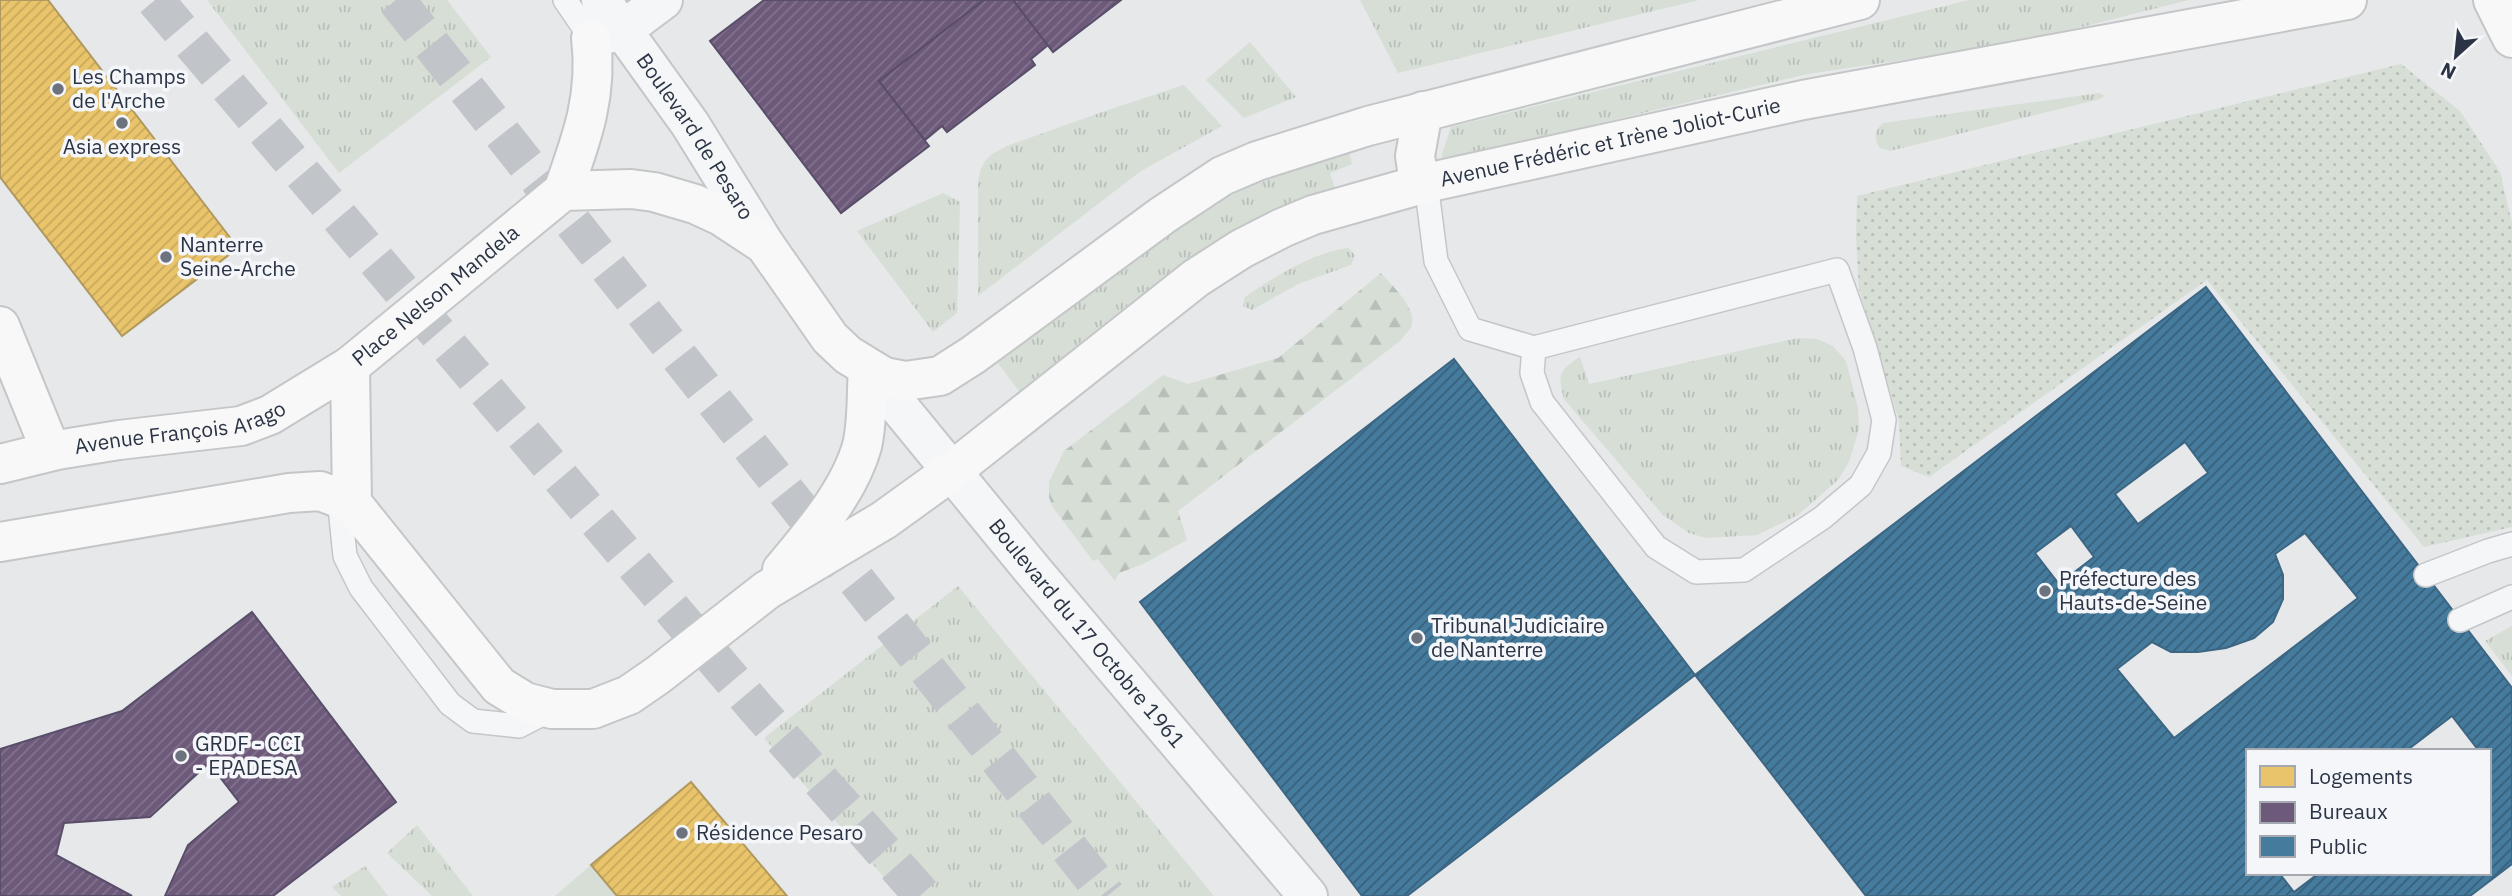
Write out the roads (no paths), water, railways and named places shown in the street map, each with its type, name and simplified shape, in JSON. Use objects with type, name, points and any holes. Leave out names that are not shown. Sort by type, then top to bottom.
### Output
[{"type":"main road","points":[[605,23],[584,131],[563,191],[631,189],[654,192],[695,204],[721,216],[765,245],[830,338],[868,369],[884,377],[905,381],[940,376],[973,355],[1163,215],[1222,176],[1257,161],[1423,111],[1860,0]]},
{"type":"main road","name":"Avenue Frédéric et Irène Joliot-Curie","points":[[952,471],[1196,278],[1241,249],[1313,215],[1426,183],[1803,100],[2347,0]]},
{"type":"main road","points":[[2493,0],[2512,37]]},
{"type":"main road","points":[[1423,111],[1415,156],[1417,169],[1426,183]]},
{"type":"main road","name":"Place Nelson Mandela","points":[[345,501],[350,366],[563,191]]},
{"type":"main road","points":[[0,326],[51,451]]},
{"type":"main road","name":"Avenue François Arago","points":[[0,464],[51,451],[119,440],[241,426],[270,415],[350,366]]},
{"type":"main road","points":[[766,590],[818,525],[848,478],[862,446],[868,369]]},
{"type":"main road","points":[[0,542],[289,493],[320,491],[345,501],[499,686],[525,702],[552,709],[593,709],[629,695],[766,590],[884,520],[952,471]]},
{"type":"street","points":[[605,23],[663,0]]},
{"type":"street","name":"Boulevard de Pesaro","points":[[605,23],[690,124],[765,245]]},
{"type":"street","name":"Boulevard du 17 Octobre 1961","points":[[868,369],[1035,573],[1308,896]]},
{"type":"lane","name":"Boulevard de Pesaro","points":[[565,0],[605,23]]},
{"type":"lane","points":[[1426,183],[1436,261],[1471,329],[1534,348],[1837,270],[1866,348],[1884,420],[1879,453],[1861,485],[1822,518],[1744,570],[1696,572],[1656,547],[1542,402],[1532,373],[1534,348]]},
{"type":"lane","points":[[345,501],[345,556],[360,588],[450,704],[473,721],[519,726],[552,709]]},
{"type":"lane","points":[[2426,575],[2512,544]]},
{"type":"lane","points":[[2460,620],[2512,597]]},
{"type":"tunnel","points":[[155,0],[756,708],[923,896]]},
{"type":"tunnel","points":[[396,0],[1107,896]]},
{"type":"place","name":"Les Champs de l'Arche","points":[[58,89]]},
{"type":"place","name":"Asia express","points":[[122,123]]},
{"type":"place","name":"Nanterre Seine-Arche","points":[[166,257]]},
{"type":"place","name":"Préfecture des Hauts-de-Seine","points":[[2045,591]]},
{"type":"place","name":"Tribunal Judiciaire de Nanterre","points":[[1417,638]]},
{"type":"place","name":"GRDF - CCI - EPADESA","points":[[181,756]]},
{"type":"place","name":"Résidence Pesaro","points":[[682,833]]}]
